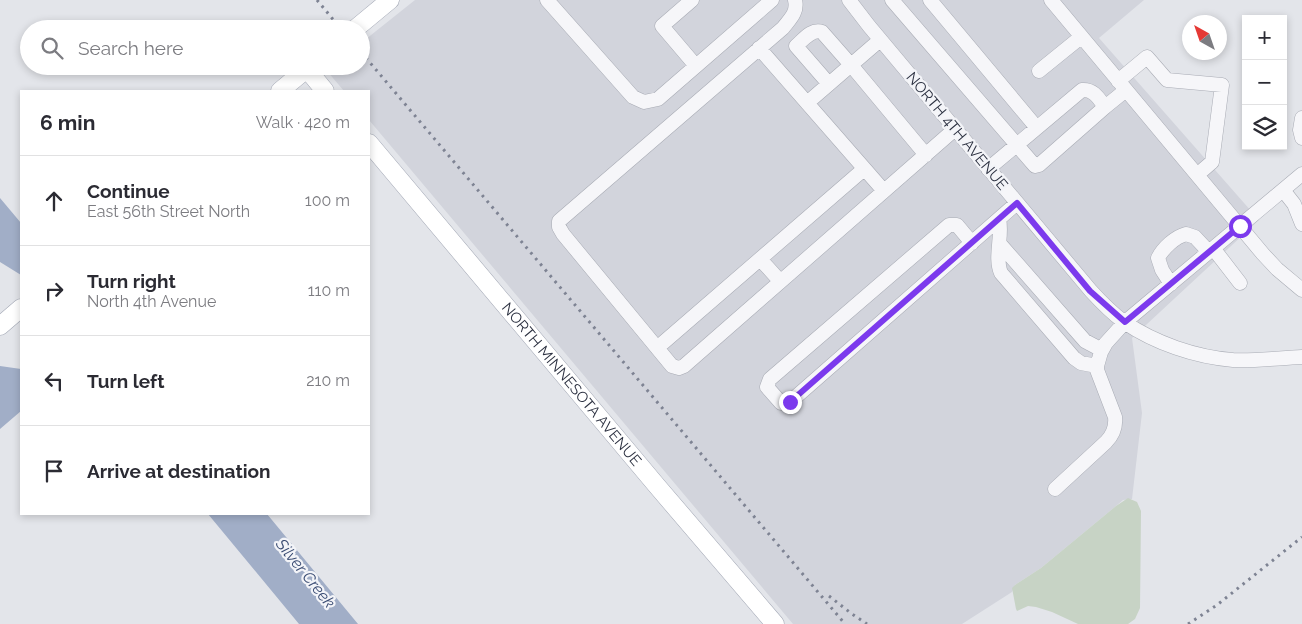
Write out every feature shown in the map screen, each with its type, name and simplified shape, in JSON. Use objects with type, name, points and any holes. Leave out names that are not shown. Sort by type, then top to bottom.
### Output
[{"type":"main road","points":[[366,20],[386,3]]},
{"type":"main road","points":[[281,90],[299,75]]},
{"type":"main road","points":[[313,75],[324,90]]},
{"type":"main road","name":"NORTH MINNESOTA AVENUE","points":[[370,144],[656,486],[775,624]]},
{"type":"main road","points":[[0,326],[20,309]]},
{"type":"street","points":[[547,0],[633,97],[644,102],[658,99],[772,0]]},
{"type":"street","points":[[692,0],[662,26],[696,66]]},
{"type":"street","points":[[795,0],[794,16],[783,28],[558,221],[563,234],[672,366],[679,368],[955,129]]},
{"type":"street","name":"NORTH 4TH AVENUE","points":[[849,0],[880,40],[1090,291],[1125,322],[1161,342],[1214,358],[1252,360],[1302,357]]},
{"type":"street","points":[[892,0],[1035,166],[1106,107],[1122,85],[1147,57],[1167,80],[1222,85],[1212,162],[1197,174]]},
{"type":"street","points":[[930,0],[1037,128]]},
{"type":"street","points":[[1051,0],[1277,269],[1302,290]]},
{"type":"street","points":[[829,84],[796,46],[814,31],[818,30],[822,32],[851,65],[926,155]]},
{"type":"street","points":[[1039,71],[1081,36]]},
{"type":"street","points":[[807,103],[880,40]]},
{"type":"street","points":[[759,48],[884,191]]},
{"type":"street","points":[[988,169],[1082,90],[1088,89],[1093,92],[1106,107]]},
{"type":"street","points":[[1302,118],[1300,130],[1302,138]]},
{"type":"street","points":[[657,348],[864,169]]},
{"type":"street","points":[[1055,489],[1106,442],[1113,432],[1116,423],[1115,417],[1097,370],[1102,350],[1106,343],[1125,322],[1302,174]]},
{"type":"street","points":[[1283,190],[1294,204],[1302,224]]},
{"type":"street","points":[[972,243],[957,225],[949,225],[770,379],[767,387],[781,403],[790,402],[972,243],[1017,203]]},
{"type":"street","points":[[999,219],[1001,230],[999,265],[1002,275],[1075,359],[1081,363],[1098,366]]},
{"type":"street","points":[[1171,284],[1162,270],[1158,258],[1161,252],[1174,240],[1186,234],[1191,235],[1211,250],[1240,283]]},
{"type":"street","points":[[1000,244],[1085,341],[1102,350]]},
{"type":"street","points":[[760,258],[780,282]]},
{"type":"shaded area","points":[[415,0],[1144,0],[1099,38],[1259,220],[1132,338],[1142,413],[1132,499],[1123,500],[1041,568],[1015,585],[1012,592],[962,624],[793,624],[370,121],[370,90],[343,90],[330,75],[370,75],[370,36]]},
{"type":"green space","points":[[1128,498],[1137,502],[1141,511],[1140,608],[1135,619],[1128,624],[1078,624],[1036,607],[1028,606],[1017,611],[1012,588],[1041,568]]},
{"type":"water","points":[[0,198],[20,222],[20,274],[0,262]]},
{"type":"water","points":[[0,366],[20,369],[20,412],[0,429]]},
{"type":"water","name":"Silver Creek","points":[[209,515],[268,515],[358,624],[299,624]]},
{"type":"railway","points":[[317,0],[334,20]]},
{"type":"railway","points":[[370,63],[845,624]]},
{"type":"railway","points":[[1188,624],[1217,605],[1302,537]]},
{"type":"railway","points":[[829,596],[867,624]]},
{"type":"route","points":[[790,402],[1017,203],[1090,291],[1125,322],[1240,226]]}]
